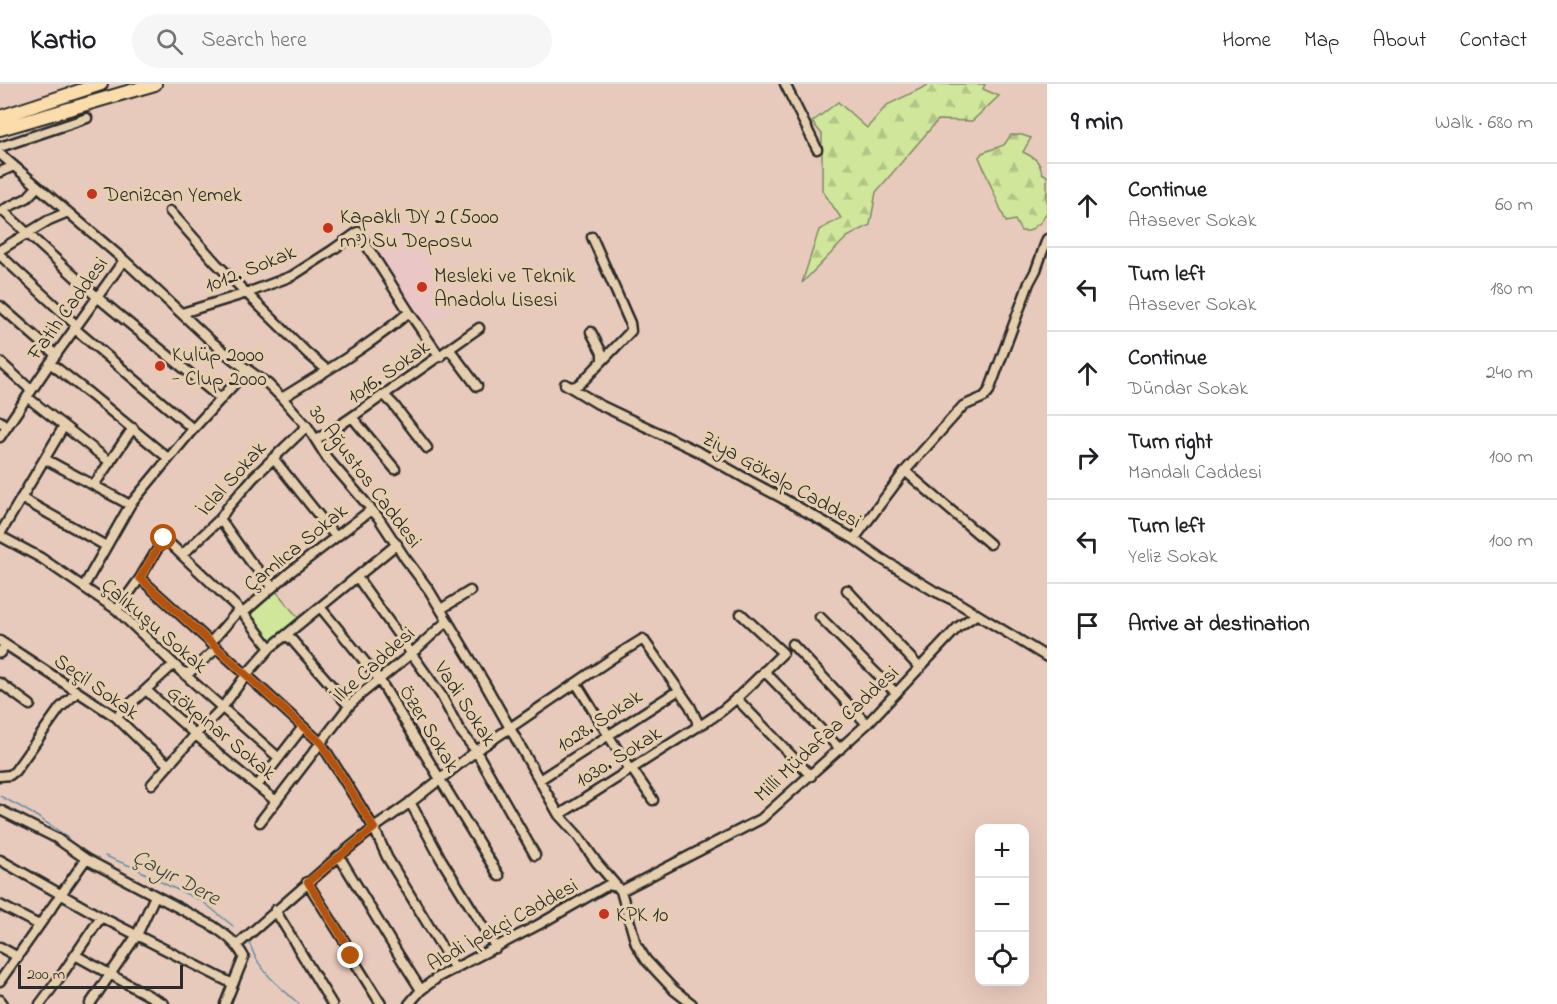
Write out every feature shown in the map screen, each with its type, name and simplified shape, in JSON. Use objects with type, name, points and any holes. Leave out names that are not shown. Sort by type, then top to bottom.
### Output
[{"type":"highway","points":[[0,117],[101,84]]},
{"type":"highway","points":[[0,129],[155,84]]},
{"type":"street","points":[[785,84],[817,149]]},
{"type":"street","points":[[0,147],[87,118]]},
{"type":"street","name":"30 Ağustos Caddesi","points":[[0,154],[124,260],[211,341],[268,384],[307,426],[327,458],[378,517],[441,609],[559,815],[619,889]]},
{"type":"street","points":[[0,172],[14,166]]},
{"type":"street","points":[[37,187],[27,198],[1,210],[97,297],[221,399]]},
{"type":"street","points":[[170,211],[216,263],[327,370]]},
{"type":"street","points":[[0,250],[68,212]]},
{"type":"street","name":"1012. Sokak","points":[[182,313],[292,276],[358,232],[409,312]]},
{"type":"street","points":[[592,237],[631,327],[631,331],[602,360]]},
{"type":"street","points":[[854,539],[905,471],[963,406],[984,398],[989,391],[1047,239]]},
{"type":"street","points":[[0,255],[75,326],[193,429]]},
{"type":"street","name":"Fatih Caddesi","points":[[0,437],[75,326],[124,260]]},
{"type":"street","points":[[0,306],[56,355]]},
{"type":"street","points":[[282,398],[360,350],[409,312],[440,357]]},
{"type":"street","name":"1016. Sokak","points":[[315,439],[327,434],[479,328]]},
{"type":"street","points":[[591,332],[602,353],[602,360]]},
{"type":"street","points":[[450,350],[477,386]]},
{"type":"street","name":"Ziya Gökalp Caddesi","points":[[602,360],[583,381],[576,386],[568,386],[598,404],[707,456],[854,539],[882,559],[1047,657]]},
{"type":"street","points":[[0,362],[29,394],[64,426],[110,462]]},
{"type":"street","points":[[50,363],[168,458]]},
{"type":"street","points":[[84,586],[130,506],[168,458],[248,369]]},
{"type":"street","points":[[384,395],[427,448]]},
{"type":"street","points":[[352,417],[394,469]]},
{"type":"street","points":[[0,421],[7,427]]},
{"type":"street","points":[[0,535],[64,426]]},
{"type":"street","name":"İclal Sokak","points":[[182,555],[220,519],[254,477],[307,426]]},
{"type":"street","points":[[94,485],[133,428]]},
{"type":"street","points":[[273,458],[336,537]]},
{"type":"street","points":[[45,459],[130,506]]},
{"type":"street","points":[[905,471],[990,544]]},
{"type":"street","points":[[21,498],[106,546]]},
{"type":"street","name":"Çamlıca Sokak","points":[[182,672],[189,673],[241,611],[371,510]]},
{"type":"street","points":[[220,519],[241,549],[273,587]]},
{"type":"street","name":"Çalıkuşu Sokak","points":[[0,535],[41,558],[117,610],[182,672],[279,758]]},
{"type":"street","points":[[117,610],[164,538],[241,611],[270,648]]},
{"type":"street","points":[[152,784],[222,708],[246,675],[270,648],[397,544]]},
{"type":"street","name":"Vadi Sokak","points":[[357,577],[441,694],[459,729],[476,751],[535,855]]},
{"type":"street","points":[[140,578],[321,743],[374,828],[387,857],[455,969]]},
{"type":"street","points":[[847,590],[920,668]]},
{"type":"street","points":[[441,609],[470,591]]},
{"type":"street","name":"Özer Sokak","points":[[320,607],[379,679],[499,876]]},
{"type":"street","name":"1030. Sokak","points":[[559,815],[709,721],[783,653],[741,614]]},
{"type":"street","name":"Milli Müdafaa Caddesi","points":[[619,889],[761,819],[867,724],[958,627],[976,615]]},
{"type":"street","points":[[820,617],[896,693]]},
{"type":"street","name":"İlke Caddesi","points":[[260,822],[349,706],[447,621]]},
{"type":"street","points":[[286,635],[349,706]]},
{"type":"street","points":[[237,945],[339,856],[476,751],[643,639],[690,706],[697,727]]},
{"type":"street","points":[[792,644],[867,724]]},
{"type":"street","name":"Seçil Sokak","points":[[2,646],[116,717],[169,765]]},
{"type":"street","points":[[116,717],[174,664]]},
{"type":"street","points":[[764,671],[840,749]]},
{"type":"street","points":[[0,683],[30,705]]},
{"type":"street","points":[[576,683],[608,736],[653,800]]},
{"type":"street","name":"Gökpınar Sokak","points":[[146,690],[195,735],[276,801]]},
{"type":"street","name":"1028. Sokak","points":[[539,780],[679,690]]},
{"type":"street","points":[[3,776],[15,771],[60,708],[77,692]]},
{"type":"street","points":[[736,698],[811,776]]},
{"type":"street","points":[[257,786],[303,727]]},
{"type":"street","points":[[410,802],[441,859],[496,948]]},
{"type":"street","points":[[0,810],[56,838],[86,859],[213,926],[231,938],[244,957],[225,1004]]},
{"type":"street","points":[[339,856],[421,990]]},
{"type":"street","points":[[0,981],[86,859]]},
{"type":"street","points":[[0,860],[101,917],[233,984]]},
{"type":"street","points":[[308,882],[381,1004]]},
{"type":"street","name":"Abdi İpekçi Caddesi","points":[[410,1004],[421,990],[438,977],[496,948],[608,885],[619,889]]},
{"type":"street","points":[[619,889],[636,944],[646,960],[674,990],[692,1004]]},
{"type":"street","points":[[90,1004],[137,935],[155,897]]},
{"type":"street","points":[[0,904],[39,925]]},
{"type":"street","points":[[275,910],[332,1004]]},
{"type":"street","points":[[40,1004],[101,917]]},
{"type":"street","points":[[0,947],[18,957]]},
{"type":"street","points":[[75,955],[164,1004]]},
{"type":"street","points":[[0,1000],[3,1004]]},
{"type":"shaded area","name":"Mesleki ve Teknik Anadolu Lisesi","points":[[406,222],[458,304],[422,328],[369,245]]},
{"type":"green space","points":[[930,84],[985,84],[983,89],[999,96],[972,121],[938,120],[876,192],[870,225],[847,237],[802,283],[819,230],[841,218],[822,190],[822,134],[812,122],[838,102],[867,128],[887,105]]},
{"type":"green space","points":[[1011,135],[1031,138],[1023,152],[1036,160],[1042,173],[1047,176],[1047,212],[1041,222],[1029,231],[1021,231],[1015,220],[1006,222],[979,157],[982,153],[1004,145]]},
{"type":"green space","points":[[275,590],[300,620],[271,644],[247,614]]},
{"type":"waterway","name":"Çayır Dere","points":[[0,796],[35,815],[68,838]]},
{"type":"waterway","name":"Çayır Dere","points":[[105,856],[133,867],[202,901],[233,926]]},
{"type":"waterway","name":"Çayır Dere","points":[[249,941],[263,969],[299,1004]]},
{"type":"place","name":"Denizcan Yemek","points":[[92,194]]},
{"type":"place","name":"Kapaklı DY 2 (5000 m³) Su Deposu","points":[[328,228]]},
{"type":"place","name":"Mesleki ve Teknik Anadolu Lisesi","points":[[422,287]]},
{"type":"place","name":"Kulüp 2000 - Clup 2000","points":[[160,366]]},
{"type":"place","name":"KPK 10","points":[[604,914]]},
{"type":"route","points":[[164,538],[140,578],[321,743],[374,828],[308,882],[345,942],[351,956]]}]
